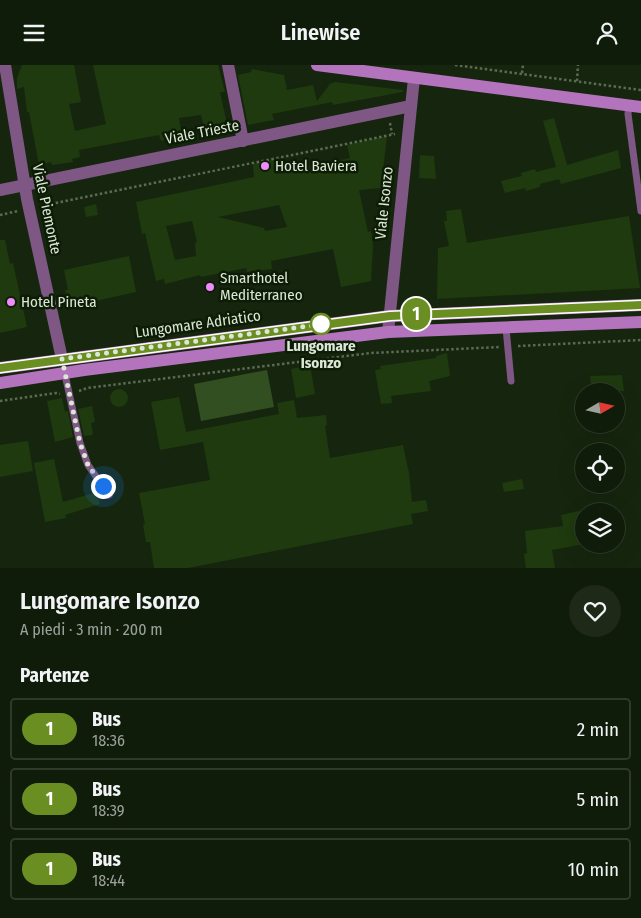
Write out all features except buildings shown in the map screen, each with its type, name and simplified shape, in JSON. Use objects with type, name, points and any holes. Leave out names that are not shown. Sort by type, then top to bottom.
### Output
[{"type":"street","name":"Viale Piemonte","points":[[5,65],[25,185],[62,359]]},
{"type":"street","points":[[228,65],[243,141]]},
{"type":"street","points":[[317,65],[635,106]]},
{"type":"street","name":"Viale Isonzo","points":[[388,332],[414,78]]},
{"type":"street","name":"Viale Trieste","points":[[0,190],[411,106]]},
{"type":"street","name":"Lungomare Adriatico","points":[[0,368],[390,316],[641,305]]},
{"type":"street","name":"Lungomare Adriatico","points":[[0,383],[388,332],[641,323]]},
{"type":"lane","points":[[635,106],[628,115],[641,211]]},
{"type":"lane","points":[[506,328],[512,381]]},
{"type":"lane","points":[[62,359],[80,443],[88,465],[109,495]]},
{"type":"path","points":[[455,65],[641,90]]},
{"type":"path","points":[[521,79],[523,65]]},
{"type":"path","points":[[576,86],[578,65]]},
{"type":"path","points":[[389,116],[393,135]]},
{"type":"path","points":[[0,215],[398,134]]},
{"type":"path","points":[[79,391],[86,388],[371,353],[641,340]]},
{"type":"path","points":[[0,401],[56,393],[62,394]]},
{"type":"green space","points":[[267,370],[274,407],[201,421],[194,384]]},
{"type":"bus line","name":"1","points":[[0,368],[366,318],[641,305]]},
{"type":"place","name":"Hotel Baviera","points":[[265,166]]},
{"type":"place","name":"Smarthotel Mediterraneo","points":[[210,287]]},
{"type":"place","name":"Hotel Pineta","points":[[11,302]]},
{"type":"place","name":"Lungomare Isonzo","points":[[321,324]]},
{"type":"route","points":[[103,486],[88,465],[80,443],[62,359],[324,324],[321,324]]}]
